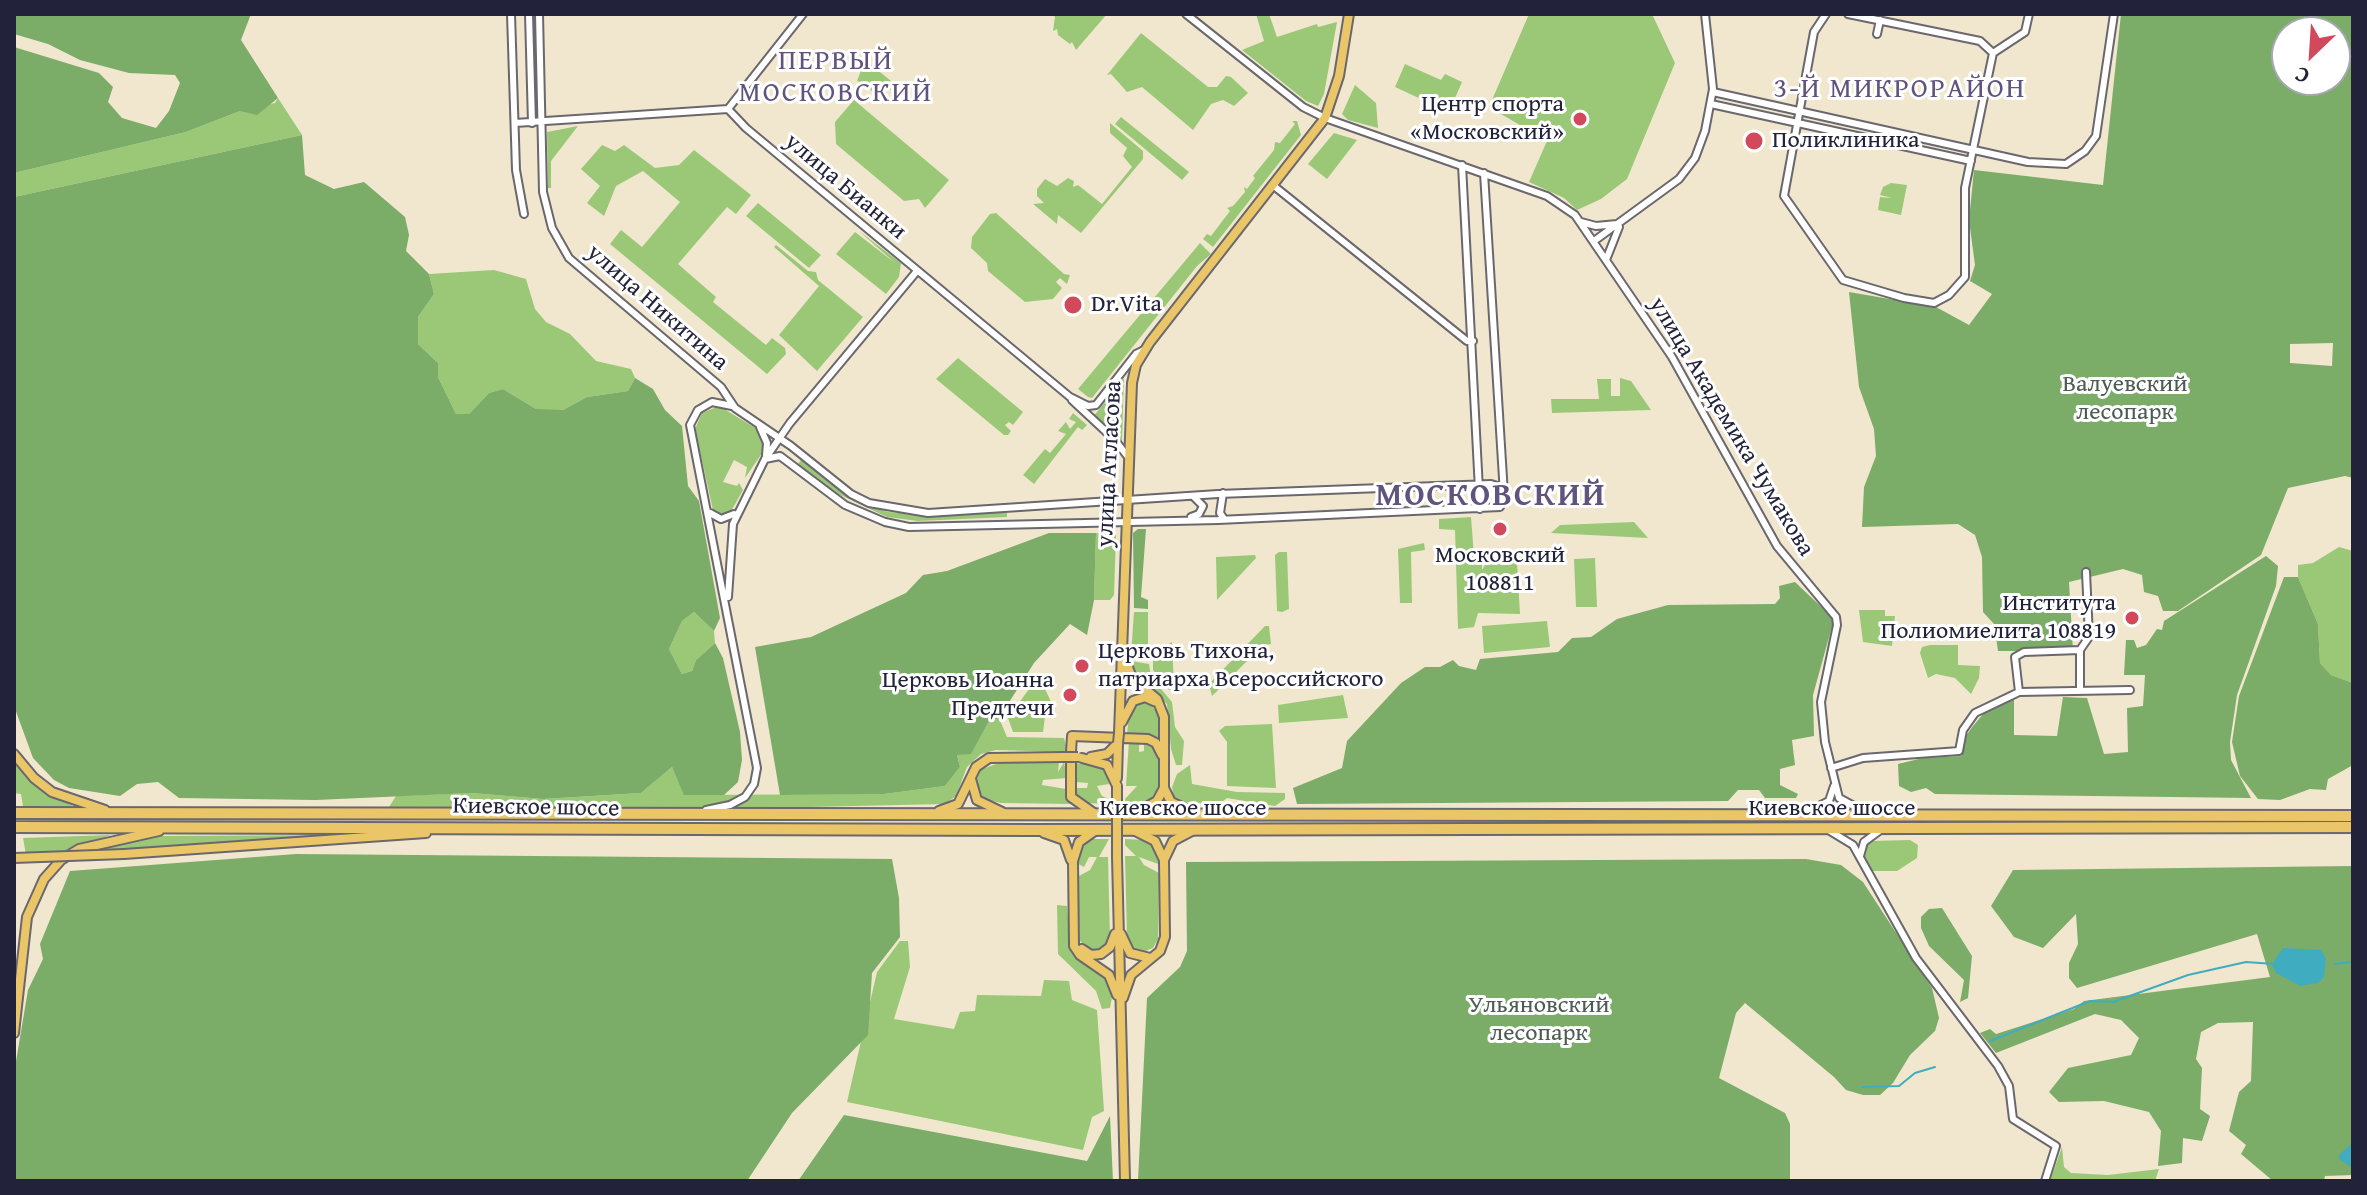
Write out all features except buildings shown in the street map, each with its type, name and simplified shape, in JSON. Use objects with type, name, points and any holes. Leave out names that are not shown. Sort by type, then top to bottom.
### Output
[{"type":"highway","name":"Киевское шоссе","points":[[14,813],[1880,816],[2332,822],[2353,827]]},
{"type":"highway","name":"Киевское шоссе","points":[[14,827],[1884,830],[2332,822],[2353,816]]},
{"type":"main road","name":"улица Атласова","points":[[1125,1181],[1117,786],[1133,377],[1144,350],[1325,118],[1339,76],[1348,15]]},
{"type":"main road","points":[[1121,643],[1132,678],[1161,707],[1164,788],[1172,803],[1199,815]]},
{"type":"main road","points":[[1119,731],[1128,706],[1135,699],[1147,698],[1161,707]]},
{"type":"main road","points":[[1104,815],[1088,811],[1073,800],[1072,736],[1145,738],[1156,743],[1164,759]]},
{"type":"main road","points":[[927,814],[958,804],[976,767],[999,756],[1107,754],[1118,743]]},
{"type":"main road","points":[[14,754],[34,778],[57,795],[86,806],[130,813]]},
{"type":"main road","points":[[1073,757],[1107,765],[1117,786]]},
{"type":"main road","points":[[976,767],[971,782],[977,800],[1012,814]]},
{"type":"main road","points":[[1132,815],[1155,803],[1164,788]]},
{"type":"main road","points":[[14,1033],[27,917],[44,879],[61,860],[79,849],[100,841],[179,827]]},
{"type":"main road","points":[[14,858],[124,854],[462,828]]},
{"type":"main road","points":[[1103,829],[1079,842],[1072,863],[1073,938],[1078,953],[1111,978],[1120,1007]]},
{"type":"main road","points":[[1120,1007],[1131,975],[1157,954],[1165,937],[1164,860],[1155,841],[1131,829]]},
{"type":"main road","points":[[1164,860],[1174,839],[1198,829]]},
{"type":"main road","points":[[1032,830],[1062,838],[1072,863]]},
{"type":"main road","points":[[1073,938],[1087,954],[1098,955],[1110,947],[1118,926]]},
{"type":"main road","points":[[1118,926],[1130,953],[1145,959],[1157,954]]},
{"type":"street","points":[[511,14],[516,170],[524,214]]},
{"type":"street","points":[[529,14],[532,123]]},
{"type":"street","name":"улица Никитина","points":[[539,14],[545,205],[552,228],[569,258],[721,387],[735,408],[791,446],[851,494],[889,509],[928,513],[1223,493],[1496,484],[1504,488]]},
{"type":"street","points":[[515,123],[728,109],[803,14]]},
{"type":"street","name":"улица Академика Чумакова","points":[[1186,14],[1277,89],[1325,118],[1547,196],[1581,222],[1679,369],[1777,546],[1836,617],[1821,702],[1834,783]]},
{"type":"street","points":[[1594,241],[1686,172],[1700,146],[1713,92],[1713,66],[1705,14]]},
{"type":"street","points":[[1826,14],[1814,32],[1782,191],[1833,269],[1848,282],[1932,303],[1945,298],[1965,277],[1963,217],[1973,148],[1993,53],[2025,32],[2029,14]]},
{"type":"street","points":[[1848,14],[1980,41],[1993,53]]},
{"type":"street","points":[[1713,92],[2042,165],[2066,164],[2080,157],[2096,136],[2114,14]]},
{"type":"street","points":[[1877,34],[1880,20]]},
{"type":"street","points":[[1711,104],[1971,161]]},
{"type":"street","name":"улица Бианки","points":[[728,109],[746,128],[1070,397],[1115,440],[1129,458]]},
{"type":"street","points":[[1462,165],[1480,509]]},
{"type":"street","points":[[765,459],[774,455],[783,457],[836,500],[885,522],[931,527],[1500,507],[1504,488],[1484,173]]},
{"type":"street","points":[[1274,186],[1467,341],[1473,341]]},
{"type":"street","points":[[1581,222],[1605,227],[1621,223]]},
{"type":"street","points":[[1606,260],[1610,242],[1621,223]]},
{"type":"street","points":[[727,608],[728,547],[736,512],[765,459],[790,423],[917,271]]},
{"type":"street","points":[[1070,397],[1088,406],[1096,405],[1136,354],[1144,350]]},
{"type":"street","points":[[677,814],[730,805],[745,797],[754,784],[756,762],[690,425],[698,410],[712,402],[735,408]]},
{"type":"street","points":[[767,430],[790,423]]},
{"type":"street","points":[[783,457],[784,448],[791,446],[790,423]]},
{"type":"street","points":[[758,424],[767,443],[765,459]]},
{"type":"street","points":[[1223,493],[1220,513],[1224,519]]},
{"type":"street","points":[[1188,519],[1202,510],[1193,496]]},
{"type":"street","points":[[1020,507],[1015,517],[1022,523]]},
{"type":"street","points":[[708,510],[721,519],[736,512]]},
{"type":"street","points":[[2080,690],[2080,650],[2089,637],[2086,572]]},
{"type":"street","points":[[2019,692],[2015,657],[2024,652],[2080,650]]},
{"type":"street","points":[[1831,768],[1863,758],[1959,751],[1963,730],[1975,713],[2019,692],[2130,690]]},
{"type":"street","points":[[1834,783],[1839,798],[1846,805],[1880,816]]},
{"type":"street","points":[[1793,816],[1824,805],[1831,798],[1834,783]]},
{"type":"street","points":[[1820,829],[1848,840],[1916,958],[1998,1066],[2009,1086],[2011,1116],[2056,1146],[2045,1181]]},
{"type":"street","points":[[1860,859],[1866,840],[1884,830]]},
{"type":"green space","points":[[14,14],[251,14],[241,40],[278,98],[257,115],[240,111],[186,132],[14,173],[14,47],[99,73],[113,87],[108,102],[122,118],[156,128],[169,111],[180,83],[175,75],[129,73],[80,60],[48,44],[14,34]]},
{"type":"green space","points":[[1052,14],[1107,14],[1076,50],[1072,42],[1070,44],[1058,35],[1057,29],[1053,31],[1055,17]]},
{"type":"green space","points":[[1256,14],[1269,14],[1277,37],[1317,24],[1318,27],[1337,22],[1324,94],[1318,106],[1306,101],[1242,50],[1264,41]]},
{"type":"green space","name":"Центр спорта «Московский»","points":[[1529,14],[1652,14],[1675,63],[1627,179],[1601,199],[1577,210],[1564,198],[1529,182],[1547,141],[1489,107]]},
{"type":"green space","name":"Валуевский лесопарк","points":[[2121,14],[2353,14],[2353,478],[2345,476],[2288,488],[2261,555],[2178,611],[2163,611],[2158,596],[2144,592],[2142,575],[2123,569],[2069,582],[2073,651],[1998,651],[1994,624],[1983,612],[1982,557],[1975,535],[1958,524],[1862,527],[1864,487],[1876,456],[1874,429],[1859,387],[1849,292],[1936,307],[1969,325],[1992,294],[1970,281],[1975,265],[1969,220],[1974,170],[2103,185]],"holes":[[[2333,343],[2332,366],[2290,363],[2290,344]]]},
{"type":"green space","points":[[1141,33],[1208,87],[1217,87],[1226,76],[1248,93],[1234,106],[1223,100],[1211,104],[1193,130],[1142,87],[1127,92],[1111,74],[1107,75]]},
{"type":"green space","points":[[865,60],[891,81],[892,89],[896,86],[911,99],[892,90],[871,91],[868,84],[857,81]]},
{"type":"green space","points":[[1405,64],[1441,80],[1445,74],[1462,82],[1449,112],[1395,87]]},
{"type":"green space","points":[[1355,85],[1376,103],[1378,128],[1348,120],[1342,114]]},
{"type":"green space","points":[[278,98],[302,135],[14,197],[14,173],[186,132],[240,111],[275,103]]},
{"type":"green space","points":[[854,100],[949,180],[925,208],[919,199],[904,201],[836,144],[835,122]]},
{"type":"green space","points":[[1121,117],[1189,172],[1182,180],[1115,124]]},
{"type":"green space","points":[[1292,121],[1297,121],[1301,135],[1213,247],[1203,239],[1207,234],[1211,236],[1230,211],[1227,208],[1233,206],[1245,192],[1244,187],[1247,189],[1255,178],[1253,176],[1274,150],[1275,142],[1280,143],[1295,124]]},
{"type":"green space","points":[[1110,123],[1143,151],[1143,159],[1081,233],[1058,215],[1057,224],[1033,204],[1044,203],[1037,196],[1037,189],[1045,179],[1057,186],[1068,178],[1074,181],[1073,187],[1078,185],[1102,204],[1132,167],[1123,156],[1127,148],[1110,133]]},
{"type":"green space","points":[[578,126],[551,161],[551,188],[548,188],[547,132]]},
{"type":"green space","points":[[1334,133],[1357,140],[1327,179],[1308,164]]},
{"type":"green space","points":[[302,135],[305,175],[334,189],[364,182],[405,217],[409,235],[406,251],[429,274],[434,294],[418,317],[418,344],[438,363],[438,377],[456,414],[469,414],[489,393],[503,389],[536,409],[563,410],[587,397],[628,391],[635,378],[653,389],[665,410],[682,426],[688,486],[699,501],[720,618],[714,631],[694,612],[682,621],[669,649],[682,674],[692,671],[696,660],[715,643],[723,658],[740,732],[742,760],[738,782],[724,795],[684,795],[672,767],[641,793],[543,799],[472,793],[316,800],[179,798],[158,782],[137,784],[120,796],[69,788],[54,780],[33,758],[14,706],[14,197]]},
{"type":"green space","points":[[602,145],[615,151],[624,145],[655,168],[679,165],[694,150],[751,195],[736,214],[727,207],[678,264],[716,297],[713,302],[766,345],[772,338],[785,348],[786,354],[767,374],[610,244],[621,230],[642,247],[680,202],[643,171],[616,186],[604,216],[587,203],[600,186],[581,169]]},
{"type":"green space","points":[[1891,183],[1907,185],[1901,215],[1878,210],[1880,197],[1892,198],[1880,195],[1883,187]]},
{"type":"green space","points":[[758,203],[821,255],[809,268],[746,216]]},
{"type":"green space","points":[[996,213],[1064,274],[1070,275],[1067,284],[1060,278],[1056,282],[1062,288],[1053,299],[1025,302],[988,271],[987,263],[971,248],[972,237],[990,214]]},
{"type":"green space","points":[[859,231],[901,263],[899,277],[886,294],[836,254],[855,232],[895,263]]},
{"type":"green space","points":[[1200,243],[1211,254],[1197,266],[1092,398],[1088,397],[1078,389]]},
{"type":"green space","points":[[776,245],[808,271],[816,272],[818,280],[863,317],[817,371],[779,335],[819,286],[774,247]]},
{"type":"green space","points":[[494,270],[526,279],[535,309],[546,322],[570,334],[596,361],[631,369],[635,378],[628,391],[587,397],[563,410],[549,412],[536,409],[503,389],[489,393],[469,414],[456,414],[438,377],[438,363],[418,344],[418,317],[434,294],[429,274]]},
{"type":"green space","points":[[958,358],[1023,412],[1013,425],[1009,422],[1005,425],[1011,431],[1008,435],[1004,435],[936,379]]},
{"type":"green space","points":[[1124,378],[1122,440],[1119,440],[1093,417]]},
{"type":"green space","points":[[1620,378],[1631,381],[1651,410],[1552,413],[1551,399],[1599,399],[1597,379],[1611,379],[1611,396],[1620,396]]},
{"type":"green space","points":[[719,406],[757,429],[763,436],[765,449],[745,478],[747,467],[734,460],[723,482],[737,486],[739,483],[743,490],[730,513],[720,516],[713,510],[695,429],[702,413]]},
{"type":"green space","points":[[1073,413],[1087,425],[1082,430],[1078,427],[1034,484],[1023,475],[1045,449],[1050,453],[1066,434],[1058,431],[1066,422],[1070,429],[1076,422],[1069,419]]},
{"type":"green space","points":[[801,460],[849,497],[888,512],[930,515],[1007,512],[1007,517],[918,521],[887,517],[832,491],[798,464]]},
{"type":"green space","points":[[1471,517],[1474,556],[1482,562],[1482,570],[1490,556],[1517,563],[1520,614],[1478,613],[1474,627],[1458,629],[1455,530],[1439,529],[1439,519]]},
{"type":"green space","points":[[1634,522],[1648,538],[1551,533],[1560,525]]},
{"type":"green space","points":[[1146,529],[1141,597],[1148,600],[1148,609],[1134,608],[1133,533]]},
{"type":"green space","points":[[1049,533],[1096,533],[1094,600],[1087,635],[1070,624],[1034,663],[999,718],[988,723],[971,754],[957,755],[960,767],[945,786],[884,794],[780,795],[755,647],[811,637],[906,593],[923,575],[947,571]]},
{"type":"green space","points":[[1096,533],[1116,535],[1114,595],[1110,600],[1094,600]]},
{"type":"green space","points":[[1424,543],[1425,550],[1411,552],[1412,603],[1400,603],[1398,549]]},
{"type":"green space","points":[[2339,547],[2353,551],[2353,683],[2331,675],[2320,663],[2318,624],[2298,577],[2298,565],[2313,563]]},
{"type":"green space","points":[[1287,552],[1289,609],[1282,612],[1277,611],[1275,555]]},
{"type":"green space","points":[[1255,555],[1256,558],[1217,600],[1216,557]]},
{"type":"green space","points":[[2266,556],[2278,566],[2276,586],[2237,695],[2230,742],[2231,760],[2251,798],[1935,794],[1926,788],[1911,792],[1899,786],[1898,764],[1923,758],[1962,756],[1965,737],[1984,713],[2014,698],[2014,735],[2057,736],[2063,697],[2087,698],[2104,754],[2128,752],[2127,708],[2143,706],[2145,675],[2124,675],[2126,640],[2134,640],[2137,648],[2146,645],[2157,629],[2162,630],[2164,621]]},
{"type":"green space","points":[[1595,558],[1597,607],[1576,607],[1574,559]]},
{"type":"green space","points":[[2284,577],[2298,577],[2318,624],[2320,663],[2331,675],[2353,683],[2353,765],[2328,779],[2326,790],[2310,789],[2280,800],[2258,799],[2240,776],[2232,742],[2239,696]]},
{"type":"green space","points":[[1795,582],[1834,619],[1813,695],[1814,736],[1792,740],[1795,765],[1780,769],[1780,785],[1798,794],[1796,798],[1765,798],[1759,790],[1738,790],[1728,801],[1297,804],[1293,788],[1342,768],[1347,741],[1401,683],[1425,667],[1440,667],[1453,660],[1459,666],[1476,670],[1480,659],[1558,652],[1572,638],[1591,637],[1617,619],[1668,605],[1775,604],[1780,598],[1779,586]]},
{"type":"green space","points":[[1859,610],[1885,610],[1885,616],[1895,616],[1892,646],[1863,642]]},
{"type":"green space","points":[[694,612],[714,631],[715,643],[696,660],[692,671],[682,674],[669,649],[682,621]]},
{"type":"green space","points":[[1134,612],[1148,612],[1148,651],[1140,657],[1131,655]]},
{"type":"green space","points":[[1547,621],[1550,647],[1484,653],[1482,626]]},
{"type":"green space","points":[[1265,626],[1269,626],[1271,644],[1263,645],[1212,696],[1209,684]]},
{"type":"green space","points":[[1172,642],[1174,688],[1169,690],[1153,670],[1153,654]]},
{"type":"green space","points":[[1958,645],[1958,665],[1980,666],[1979,678],[1971,694],[1955,678],[1936,674],[1928,678],[1920,653],[1922,647]]},
{"type":"green space","points":[[1131,661],[1149,664],[1151,677],[1172,702],[1175,727],[1184,741],[1182,765],[1176,765],[1171,749],[1167,704],[1138,678]]},
{"type":"green space","points":[[1038,686],[1045,689],[1052,704],[1046,709],[1043,732],[1013,732],[1008,718],[1029,689]]},
{"type":"green space","points":[[1343,695],[1348,718],[1279,723],[1278,705]]},
{"type":"green space","points":[[1143,701],[1152,705],[1158,714],[1159,741],[1150,735],[1127,734],[1129,714],[1136,704]]},
{"type":"green space","points":[[999,718],[1007,737],[1064,738],[1067,749],[1064,752],[996,750],[981,754],[967,767],[956,796],[945,804],[765,808],[389,807],[396,796],[472,793],[543,799],[641,793],[672,767],[685,795],[884,794],[945,786],[960,767],[957,755],[971,753],[988,723]]},
{"type":"green space","points":[[1272,724],[1276,788],[1227,786],[1227,742],[1219,731],[1225,726]]},
{"type":"green space","points":[[1129,740],[1139,743],[1139,752],[1144,751],[1144,741],[1154,746],[1159,755],[1158,793],[1144,804],[1125,804],[1125,799],[1137,786],[1126,786]]},
{"type":"green space","points":[[14,760],[44,791],[73,806],[23,806],[21,794],[14,793]]},
{"type":"green space","points":[[1004,761],[1059,762],[1058,772],[1064,762],[1067,778],[1043,780],[1042,785],[1066,789],[1072,804],[1001,803],[984,799],[975,783],[980,770]]},
{"type":"green space","points":[[1075,763],[1104,767],[1109,784],[1097,786],[1102,796],[1109,799],[1109,804],[1084,803],[1075,796],[1075,788],[1087,788],[1088,783],[1075,782]]},
{"type":"green space","points":[[1190,765],[1192,784],[1237,792],[1285,793],[1285,799],[1275,806],[1227,798],[1219,804],[1180,802],[1174,798],[1172,787],[1177,774]]},
{"type":"green space","points":[[111,835],[60,853],[26,855],[23,838]]},
{"type":"green space","points":[[359,835],[143,850],[84,852],[146,836]]},
{"type":"green space","points":[[1092,839],[1109,839],[1099,857],[1108,857],[1110,939],[1101,950],[1091,952],[1080,941],[1077,877],[1090,870],[1097,857],[1089,857],[1084,867],[1077,863],[1081,845]]},
{"type":"green space","points":[[1125,839],[1146,840],[1159,853],[1158,864],[1139,857],[1144,865],[1159,873],[1158,939],[1153,948],[1143,952],[1132,948],[1127,937],[1125,856],[1136,856],[1125,845]]},
{"type":"green space","points":[[1910,840],[1918,845],[1917,858],[1897,871],[1872,871],[1864,861],[1863,851],[1871,841]]},
{"type":"green space","points":[[296,854],[892,859],[899,898],[900,937],[872,973],[868,1035],[792,1113],[747,1181],[14,1181],[14,1073],[28,990],[43,959],[40,944],[70,871]]},
{"type":"green space","name":"Ульяновский лесопарк","points":[[1806,859],[1841,865],[1863,882],[1932,988],[1939,1018],[1935,1031],[1910,1055],[1893,1083],[1880,1095],[1863,1095],[1846,1090],[1745,1003],[1736,1013],[1719,1078],[1785,1113],[1790,1124],[1790,1181],[1138,1181],[1147,998],[1180,967],[1187,951],[1186,862]]},
{"type":"green space","points":[[2353,866],[2353,1175],[2325,1176],[2324,1181],[2273,1181],[2241,1154],[2246,1145],[2229,1131],[2239,1092],[2251,1081],[2253,1022],[2218,1023],[2201,1032],[2196,1059],[2202,1068],[2200,1109],[2210,1116],[2202,1141],[2183,1138],[2182,1163],[2158,1166],[2161,1131],[2149,1112],[2104,1101],[2059,1102],[2049,1092],[2068,1068],[2131,1055],[2139,1038],[2121,1020],[2095,1014],[1996,1053],[1980,1033],[1990,1029],[1996,1034],[2074,1009],[2084,1001],[2270,977],[2257,934],[2077,988],[2069,978],[2069,963],[2078,944],[2076,914],[2043,948],[2014,937],[1991,906],[2013,870]]},
{"type":"green space","points":[[1057,905],[1067,906],[1071,951],[1107,981],[1112,997],[1110,1008],[1102,1009],[1096,991],[1058,954]]},
{"type":"green space","points":[[1942,908],[1972,956],[1968,998],[1960,1002],[1964,980],[1929,946],[1921,928],[1921,917],[1929,909]]},
{"type":"green space","points":[[900,941],[908,941],[910,967],[894,1019],[954,1029],[960,1012],[975,1011],[977,995],[1041,996],[1044,980],[1069,981],[1072,1000],[1097,1010],[1104,1111],[1092,1117],[1083,1150],[847,1102],[877,972]]},
{"type":"green space","points":[[844,1115],[1087,1161],[1110,1116],[1113,1181],[798,1181]]},
{"type":"green space","points":[[2062,1147],[2064,1167],[2071,1173],[2108,1175],[2159,1169],[2155,1181],[2050,1181]]},
{"type":"water","points":[[2283,948],[2321,950],[2326,959],[2324,977],[2318,983],[2300,986],[2276,973],[2272,964]]},
{"type":"waterway","points":[[1990,1041],[2090,1001],[2113,1002],[2188,975],[2246,962],[2274,964]]},
{"type":"waterway","points":[[2334,964],[2353,962]]},
{"type":"waterway","points":[[1862,1087],[1899,1086],[1915,1073],[1935,1067]]},
{"type":"waterway","points":[[2353,1148],[2343,1157],[2353,1163]]},
{"type":"place","name":"Центр спорта «Московский»","points":[[1580,119]]},
{"type":"place","name":"Поликлиника","points":[[1754,141]]},
{"type":"place","name":"Dr.Vita","points":[[1073,305]]},
{"type":"place","name":"Московский 108811","points":[[1500,529]]},
{"type":"place","name":"Института Полиомиелита 108819","points":[[2132,618]]},
{"type":"place","name":"Церковь Тихона, патриарха Всероссийского","points":[[1082,666]]},
{"type":"place","name":"Церковь Иоанна Предтечи","points":[[1070,695]]},
{"type":"district","name":"ПЕРВЫЙ МОСКОВСКИЙ","points":[[836,78]]},
{"type":"district","name":"3-Й МИКРОРАЙОН","points":[[1900,90]]},
{"type":"district","name":"МОСКОВСКИЙ","points":[[1491,497]]}]
